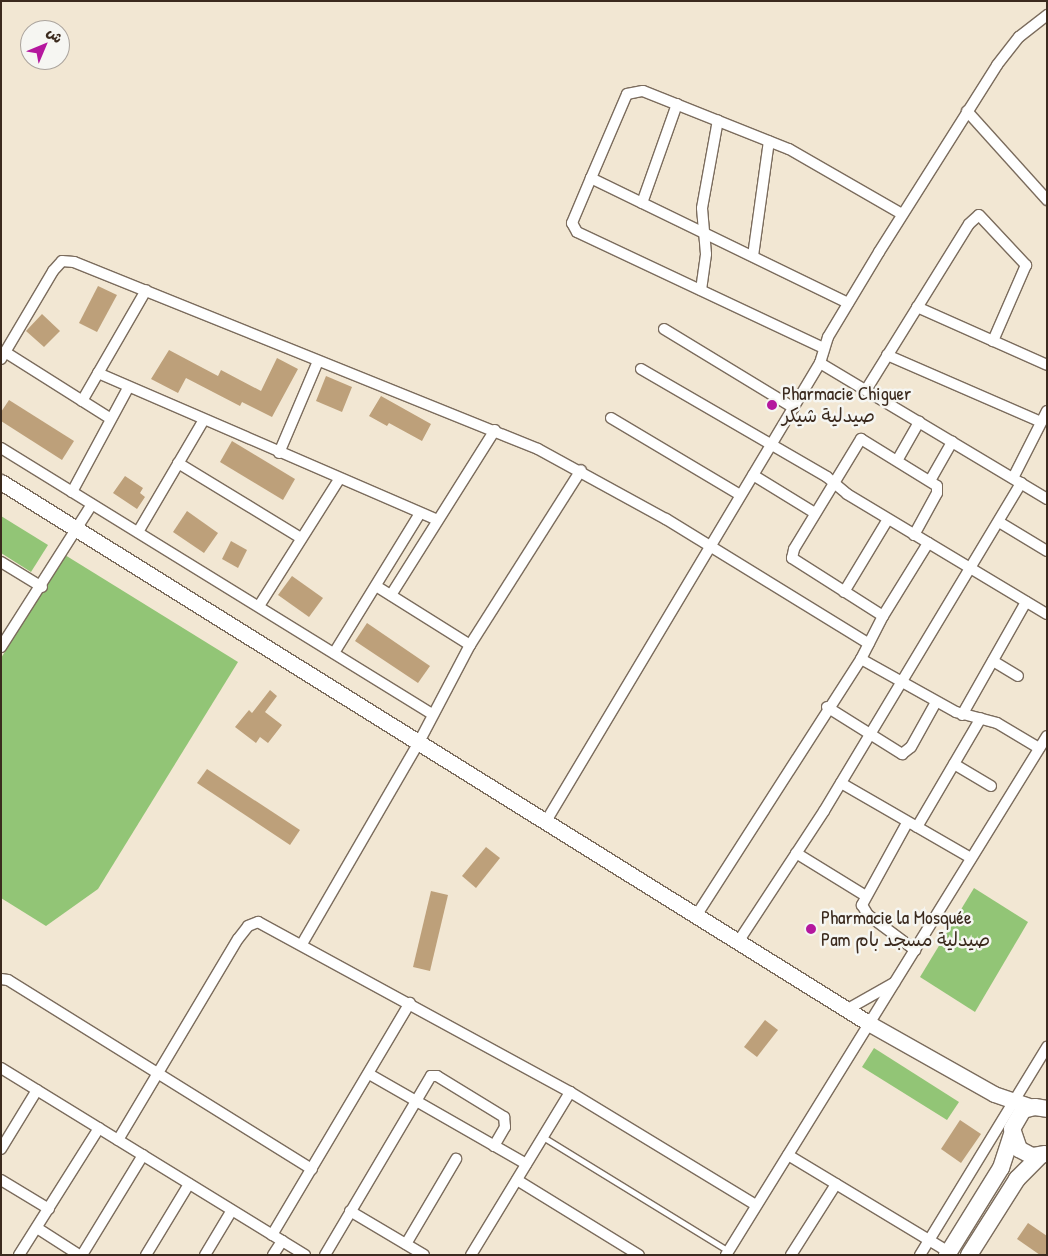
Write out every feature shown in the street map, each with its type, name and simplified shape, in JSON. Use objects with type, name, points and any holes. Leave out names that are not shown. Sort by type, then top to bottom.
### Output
[{"type":"main road","points":[[1,482],[418,744],[870,1024],[994,1094],[1011,1118],[1025,1153],[1043,1155]]},
{"type":"main road","points":[[948,1254],[1004,1162],[1011,1118],[1023,1110],[1038,1108],[1047,1094]]},
{"type":"main road","points":[[969,1255],[1017,1178],[1043,1155]]},
{"type":"street","points":[[545,822],[794,408],[820,363],[824,348],[848,303],[902,214],[967,111],[1019,37],[1047,15]]},
{"type":"street","points":[[824,348],[577,232],[572,224],[627,94],[643,91],[769,141],[824,167],[902,214]]},
{"type":"street","points":[[642,203],[677,104]]},
{"type":"street","points":[[967,111],[1047,200]]},
{"type":"street","points":[[701,290],[706,254],[702,208],[718,120]]},
{"type":"street","points":[[753,256],[769,141]]},
{"type":"street","points":[[592,178],[848,303]]},
{"type":"street","points":[[866,390],[972,219],[982,217],[1026,265],[993,341]]},
{"type":"street","points":[[110,419],[3,356],[53,271],[62,261],[74,262],[146,290],[318,361],[495,430],[581,470],[712,547],[869,644]]},
{"type":"street","points":[[82,401],[146,290]]},
{"type":"street","points":[[917,307],[1047,365]]},
{"type":"street","points":[[664,329],[794,408]]},
{"type":"street","points":[[887,355],[1041,422]]},
{"type":"street","points":[[279,453],[318,361]]},
{"type":"street","points":[[820,363],[1047,499]]},
{"type":"street","points":[[640,369],[772,444],[834,482],[847,494],[1047,614]]},
{"type":"street","points":[[98,373],[203,421],[438,520]]},
{"type":"street","points":[[72,492],[128,388]]},
{"type":"street","points":[[738,942],[841,783],[999,522],[1047,411]]},
{"type":"street","points":[[611,418],[740,495]]},
{"type":"street","points":[[138,532],[203,421]]},
{"type":"street","points":[[898,459],[919,422]]},
{"type":"street","points":[[391,595],[495,430]]},
{"type":"street","points":[[883,616],[792,558],[794,549],[861,439],[931,479],[939,489],[914,535]]},
{"type":"street","points":[[931,479],[952,442]]},
{"type":"street","points":[[1,448],[432,714]]},
{"type":"street","points":[[178,463],[301,538]]},
{"type":"street","points":[[302,944],[418,744],[432,714],[470,645],[581,470]]},
{"type":"street","points":[[753,475],[815,514]]},
{"type":"street","points":[[259,606],[340,478]]},
{"type":"street","points":[[1,647],[42,587],[92,504]]},
{"type":"street","points":[[334,653],[420,513]]},
{"type":"street","points":[[844,592],[888,519]]},
{"type":"street","points":[[999,522],[1047,551]]},
{"type":"street","points":[[696,916],[827,707],[861,659],[883,616],[928,543]]},
{"type":"street","points":[[1,562],[42,587]]},
{"type":"street","points":[[376,586],[470,645]]},
{"type":"street","points":[[962,714],[1026,602]]},
{"type":"street","points":[[861,659],[936,702],[962,714],[997,723],[1039,748]]},
{"type":"street","points":[[993,661],[1018,676]]},
{"type":"street","points":[[827,707],[905,753],[936,702]]},
{"type":"street","points":[[915,950],[868,914],[862,905],[912,825],[954,764],[981,718]]},
{"type":"street","points":[[727,1253],[1047,736]]},
{"type":"street","points":[[954,764],[991,786]]},
{"type":"street","points":[[841,783],[971,858]]},
{"type":"street","points":[[796,853],[866,896]]},
{"type":"street","points":[[118,1140],[248,926],[265,924],[570,1092],[756,1206]]},
{"type":"street","points":[[1,979],[8,980],[312,1169]]},
{"type":"street","points":[[848,1009],[895,982]]},
{"type":"street","points":[[272,1235],[410,1003]]},
{"type":"street","points":[[920,1255],[1011,1118],[1047,1047]]},
{"type":"street","points":[[1,1068],[304,1255]]},
{"type":"street","points":[[369,1074],[526,1164]]},
{"type":"street","points":[[325,1255],[425,1081],[430,1076],[437,1076],[504,1117],[505,1127],[494,1146]]},
{"type":"street","points":[[1,1149],[37,1090]]},
{"type":"street","points":[[471,1255],[570,1092]]},
{"type":"street","points":[[19,1255],[99,1128]]},
{"type":"street","points":[[37,1228],[81,1255],[143,1155]]},
{"type":"street","points":[[788,1155],[929,1240],[948,1254]]},
{"type":"street","points":[[406,1244],[456,1159]]},
{"type":"street","points":[[1,1180],[49,1209]]},
{"type":"street","points":[[517,1180],[640,1255]]},
{"type":"street","points":[[146,1255],[189,1184]]},
{"type":"street","points":[[791,1255],[836,1184]]},
{"type":"street","points":[[205,1255],[232,1210]]},
{"type":"street","points":[[350,1211],[424,1255]]},
{"type":"street","points":[[273,1255],[282,1241]]},
{"type":"lane","points":[[544,1137],[727,1253]]},
{"type":"green space","points":[[1,516],[48,545],[31,572],[1,553]]},
{"type":"green space","points":[[65,555],[238,662],[98,889],[46,926],[1,898],[1,658]]},
{"type":"green space","points":[[974,888],[1028,922],[975,1012],[920,977]]},
{"type":"green space","points":[[874,1048],[959,1102],[947,1120],[862,1067]]},
{"type":"building","points":[[98,286],[117,295],[97,332],[79,323]]},
{"type":"building","points":[[42,314],[60,331],[44,347],[26,331]]},
{"type":"building","points":[[169,350],[218,376],[221,370],[261,391],[277,358],[298,369],[272,417],[242,402],[240,406],[186,378],[178,393],[151,379]]},
{"type":"building","points":[[326,376],[352,387],[342,412],[316,401]]},
{"type":"building","points":[[381,396],[431,424],[422,441],[389,423],[387,426],[369,416]]},
{"type":"building","points":[[9,400],[74,441],[62,460],[1,421],[1,412]]},
{"type":"building","points":[[232,441],[295,479],[283,500],[220,462]]},
{"type":"building","points":[[125,476],[143,488],[140,493],[145,497],[137,509],[113,493]]},
{"type":"building","points":[[187,511],[218,533],[204,553],[173,532]]},
{"type":"building","points":[[231,541],[247,550],[238,568],[222,559]]},
{"type":"building","points":[[292,576],[323,598],[309,617],[278,595]]},
{"type":"building","points":[[367,623],[430,666],[418,683],[355,641]]},
{"type":"building","points":[[270,690],[277,696],[265,712],[282,725],[268,743],[260,737],[256,743],[235,727],[249,710],[252,713]]},
{"type":"building","points":[[207,769],[300,830],[290,845],[197,783]]},
{"type":"building","points":[[486,847],[500,858],[476,888],[462,876]]},
{"type":"building","points":[[431,891],[448,895],[430,971],[413,967]]},
{"type":"building","points":[[765,1020],[778,1030],[757,1057],[744,1047]]},
{"type":"building","points":[[960,1120],[981,1134],[961,1163],[941,1149]]},
{"type":"building","points":[[1028,1223],[1047,1236],[1047,1255],[1040,1255],[1017,1239]]},
{"type":"place","name":"Pharmacie Chiguer صيدلية شيكر","points":[[772,405]]},
{"type":"place","name":"Pharmacie la Mosquée Pam صيدلية مسجد بام","points":[[811,929]]}]
